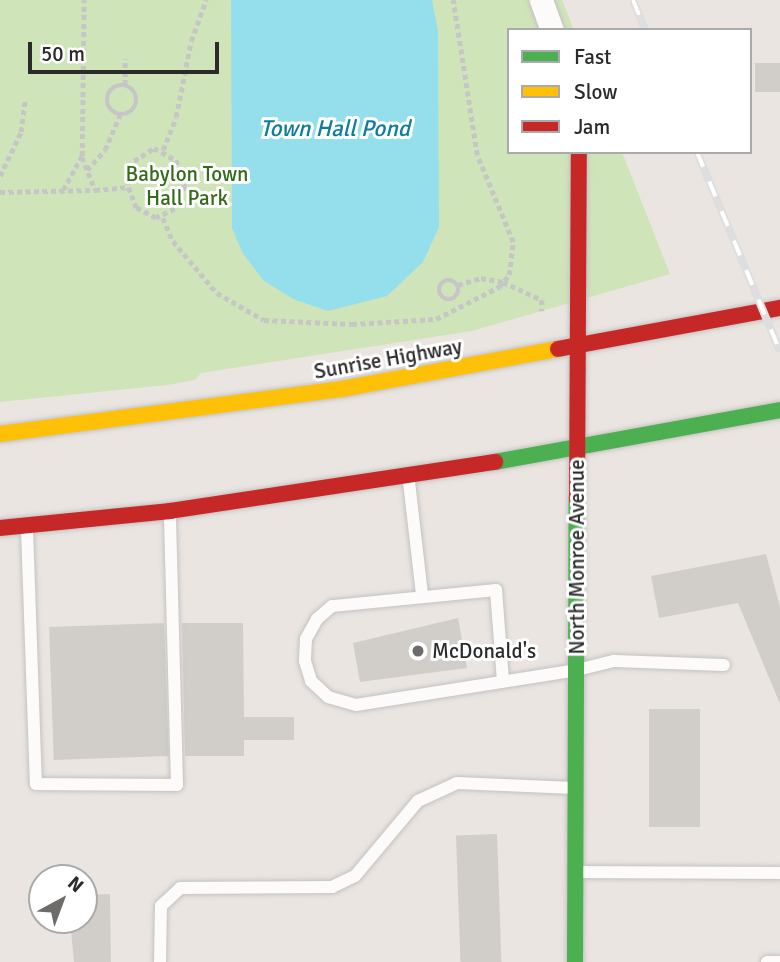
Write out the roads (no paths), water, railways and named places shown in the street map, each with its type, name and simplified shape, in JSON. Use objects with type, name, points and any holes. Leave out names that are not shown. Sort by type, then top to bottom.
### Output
[{"type":"main road","name":"North Monroe Avenue","points":[[575,962],[578,872],[576,347],[579,154]]},
{"type":"main road","name":"Sunrise Highway","points":[[0,434],[251,403],[576,347],[780,307]]},
{"type":"main road","points":[[0,528],[170,511],[409,478],[578,450],[780,410]]},
{"type":"street","points":[[541,0],[551,28]]},
{"type":"lane","points":[[409,478],[422,594]]},
{"type":"lane","points":[[27,526],[36,784],[177,785],[170,511]]},
{"type":"lane","points":[[503,681],[496,590],[422,594],[332,606],[317,619],[306,639],[305,661],[311,681],[328,697],[356,705],[578,670],[614,662],[724,665]]},
{"type":"lane","points":[[160,962],[161,906],[180,888],[332,887],[355,876],[418,801],[457,783],[578,788]]},
{"type":"lane","points":[[578,872],[780,873]]},
{"type":"lane","points":[[767,962],[780,962]]},
{"type":"water","name":"Town Hall Pond","points":[[231,0],[432,0],[438,31],[439,227],[423,262],[387,296],[328,311],[293,299],[263,280],[242,252],[232,228]]},
{"type":"railway","points":[[633,0],[644,28]]},
{"type":"railway","points":[[698,154],[780,351]]},
{"type":"place","name":"McDonald's","points":[[418,651]]},
{"type":"park label","name":"Babylon Town Hall Park","points":[[187,186]]}]
